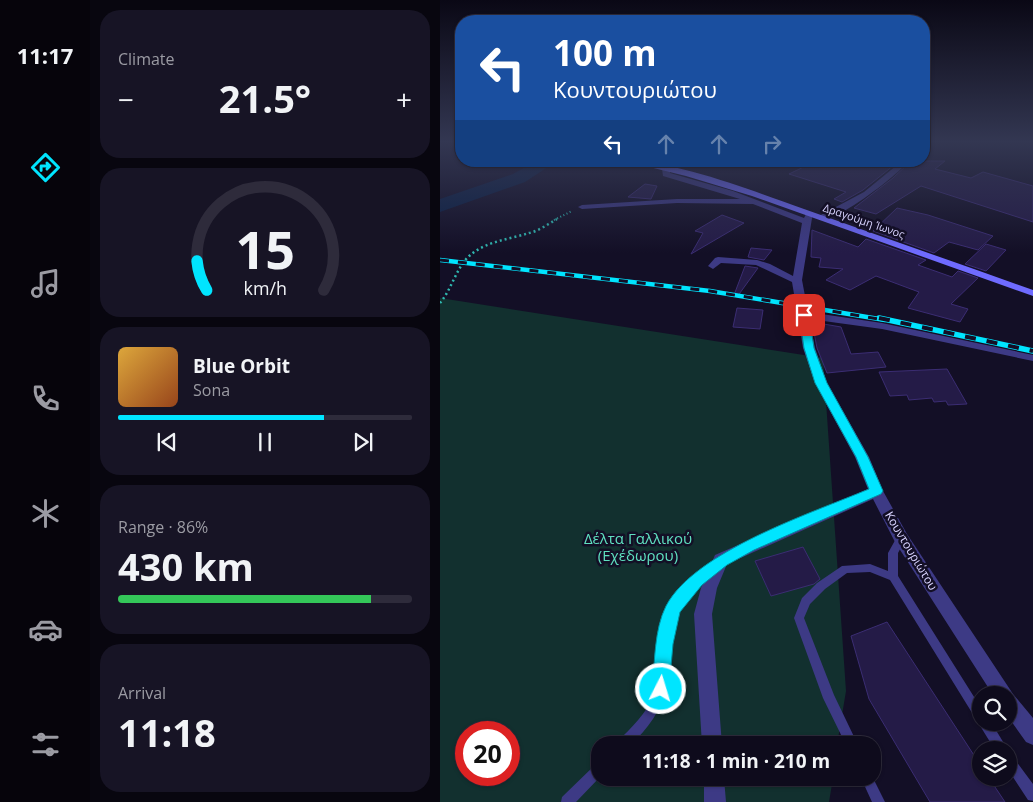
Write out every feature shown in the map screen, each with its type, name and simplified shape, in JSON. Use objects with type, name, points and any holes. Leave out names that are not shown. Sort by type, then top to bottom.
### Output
[{"type":"main road","name":"Δραγούμη Ίωνος","points":[[702,178],[738,188],[808,218],[822,218],[1033,293]]},
{"type":"street","points":[[680,178],[808,218],[797,280],[785,278],[763,264],[755,262],[718,260],[713,266]]},
{"type":"street","points":[[822,218],[856,200],[885,178]]},
{"type":"street","points":[[582,208],[677,201],[753,202]]},
{"type":"street","name":"Κουντουριώτου","points":[[797,280],[809,348],[821,383],[862,457],[876,491],[901,538],[998,686]]},
{"type":"street","points":[[804,315],[882,326],[1033,358]]},
{"type":"street","points":[[711,736],[703,614],[710,588],[722,560],[876,491]]},
{"type":"street","points":[[1017,713],[1033,736]]},
{"type":"street","points":[[715,786],[716,802]]},
{"type":"lane","points":[[901,538],[892,553],[893,577],[972,704]]},
{"type":"lane","points":[[631,736],[656,702],[661,689],[664,644],[673,609],[696,581],[722,560]]},
{"type":"lane","points":[[848,736],[829,698],[799,618],[806,601],[821,586],[845,569],[870,568],[893,577]]},
{"type":"lane","points":[[1017,772],[1033,795]]},
{"type":"lane","points":[[566,802],[591,777]]},
{"type":"lane","points":[[871,786],[879,802]]},
{"type":"path","points":[[440,303],[448,293],[464,262],[479,250],[500,240],[531,233],[582,208]]},
{"type":"green space","name":"Δέλτα Γαλλικού (Εχέδωρου)","points":[[440,298],[823,358],[846,691],[838,736],[591,736],[591,786],[832,786],[829,802],[440,802]]},
{"type":"building","points":[[803,178],[877,178],[863,190],[842,202],[834,199],[846,192]]},
{"type":"building","points":[[892,178],[1006,178],[1033,186],[1033,222],[921,186],[876,214],[854,208]]},
{"type":"building","points":[[645,184],[657,186],[651,199],[628,197]]},
{"type":"building","points":[[897,208],[928,215],[993,236],[978,250],[949,242],[934,253],[873,231]]},
{"type":"building","points":[[722,215],[744,223],[691,254],[703,233],[695,231]]},
{"type":"building","points":[[812,230],[858,247],[866,239],[926,260],[918,265],[952,277],[958,271],[978,278],[951,304],[968,309],[960,322],[908,308],[919,292],[876,276],[850,290],[826,280],[843,269],[819,267],[821,258],[811,257]]},
{"type":"building","points":[[986,244],[1006,250],[986,271],[965,264]]},
{"type":"building","points":[[751,248],[772,250],[764,260],[748,257]]},
{"type":"building","points":[[745,266],[758,268],[737,297],[734,295]]},
{"type":"building","points":[[737,308],[763,310],[760,329],[733,327]]},
{"type":"building","points":[[812,322],[841,327],[851,354],[878,352],[886,367],[827,373],[817,348]]},
{"type":"building","points":[[947,369],[967,404],[948,405],[946,401],[934,402],[932,398],[909,400],[907,395],[890,396],[879,372]]},
{"type":"building","points":[[803,547],[820,579],[814,584],[771,596],[755,561]]},
{"type":"building","points":[[887,622],[972,752],[972,786],[994,786],[1005,802],[930,802],[869,699],[851,636]]},
{"type":"waterway","points":[[440,206],[518,178]]},
{"type":"railway","points":[[440,260],[710,291],[885,320]]},
{"type":"railway","points":[[879,318],[1033,351]]},
{"type":"route","points":[[661,689],[664,644],[673,609],[682,595],[696,581],[722,560],[749,546],[876,491],[862,457],[821,383],[809,348],[804,315]]}]
